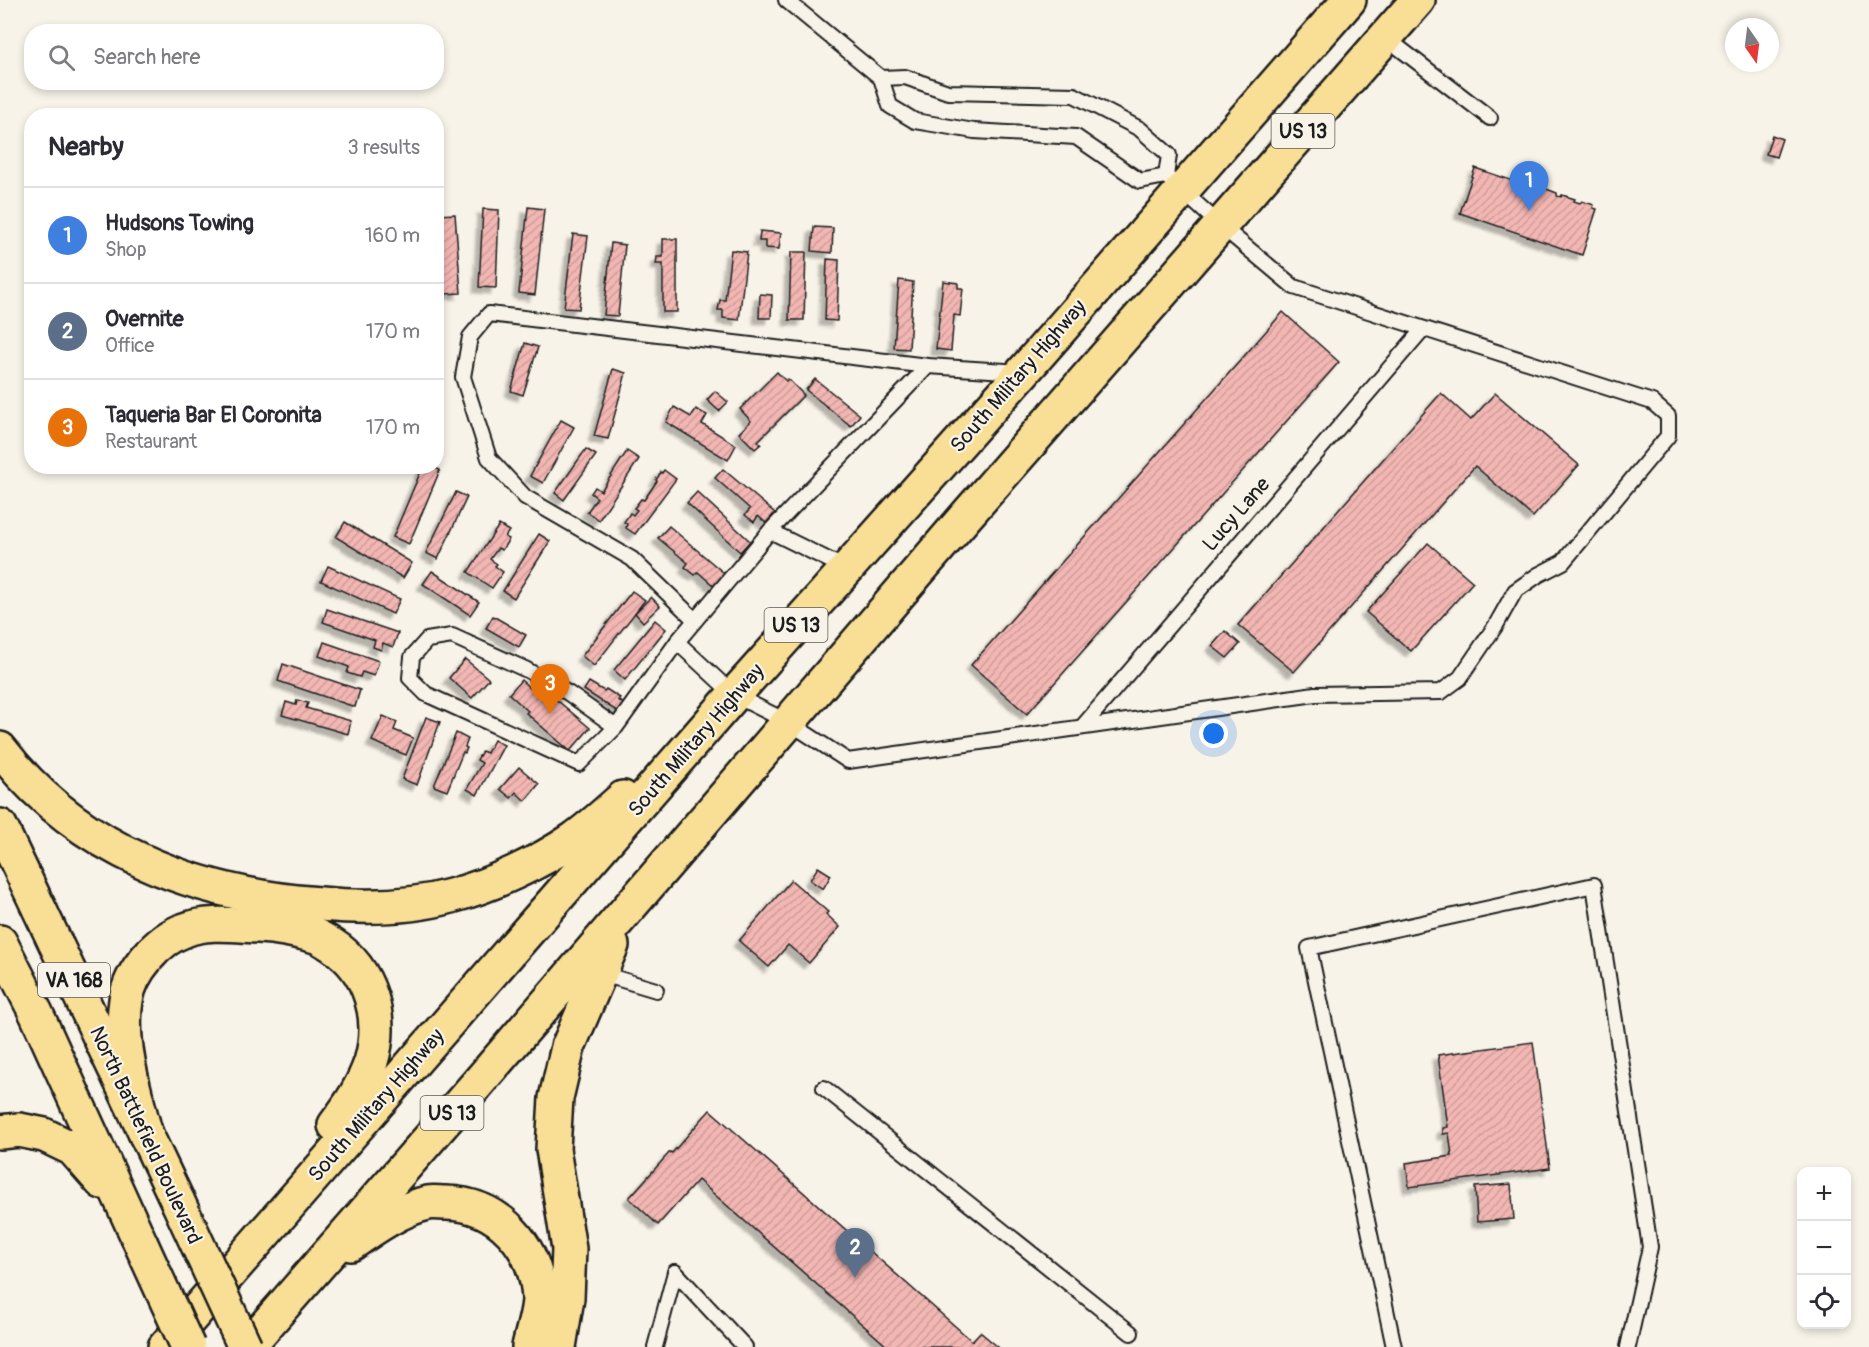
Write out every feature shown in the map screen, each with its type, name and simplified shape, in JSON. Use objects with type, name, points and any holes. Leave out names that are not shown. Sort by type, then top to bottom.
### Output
[{"type":"main road","name":"South Military Highway","points":[[165,1347],[734,695],[1023,372],[1173,183],[1349,0]]},
{"type":"main road","name":"US 13","points":[[246,1347],[628,911],[966,516],[1418,0]]},
{"type":"main road","points":[[0,748],[46,800],[87,832],[138,859],[189,880],[244,895],[301,903],[351,907],[401,906],[451,896],[514,873],[574,839],[627,795],[734,695]]},
{"type":"main road","name":"North Battlefield Boulevard","points":[[0,826],[246,1347]]},
{"type":"main road","points":[[559,1347],[567,1298],[568,1249],[553,1149],[556,1098],[568,1047],[628,911]]},
{"type":"main road","points":[[146,1135],[133,1084],[124,1031],[126,999],[137,970],[158,945],[185,930],[216,924],[267,927],[318,937],[342,952],[361,974],[373,1000],[377,1028],[371,1061],[358,1092],[246,1253]]},
{"type":"main road","name":"VA 168","points":[[0,942],[36,1013],[188,1347]]},
{"type":"main road","points":[[0,1132],[19,1130],[44,1135],[73,1149],[101,1180],[141,1244]]},
{"type":"main road","points":[[275,1314],[353,1243],[397,1214],[428,1203],[462,1203],[492,1215],[518,1238],[534,1267],[539,1300],[529,1347]]},
{"type":"lane","points":[[677,642],[734,695],[789,723],[848,760],[1315,693],[1440,692],[1460,678],[1496,625],[1515,591],[1538,575],[1563,562],[1668,435],[1668,416],[1652,402],[1294,287],[1173,183],[1140,181],[1076,137],[974,131],[915,121],[890,106],[881,78],[786,0]]},
{"type":"lane","points":[[1385,37],[1490,117]]},
{"type":"lane","points":[[881,78],[905,77],[948,92],[1074,95],[1140,129],[1169,155],[1173,183]]},
{"type":"lane","points":[[695,620],[632,559],[525,496],[489,458],[463,376],[470,337],[489,314],[928,366],[1023,372]]},
{"type":"lane","name":"Lucy Lane","points":[[1082,727],[1423,329]]},
{"type":"lane","points":[[616,727],[568,693],[527,670],[452,636],[427,640],[412,657],[410,678],[426,693],[579,764],[616,727],[677,642],[770,531],[928,366]]},
{"type":"lane","points":[[770,531],[847,569]]},
{"type":"lane","points":[[1394,1347],[1309,948],[1594,885],[1650,1247],[1628,1347]]},
{"type":"lane","points":[[599,973],[656,990]]},
{"type":"lane","points":[[824,1089],[1131,1333]]},
{"type":"lane","points":[[656,1347],[675,1272],[745,1347]]},
{"type":"building","points":[[1772,135],[1782,139],[1776,157],[1766,154]]},
{"type":"building","points":[[1475,168],[1525,185],[1526,182],[1540,187],[1539,189],[1543,191],[1544,188],[1557,193],[1557,196],[1562,195],[1580,203],[1582,201],[1594,205],[1593,208],[1597,209],[1582,255],[1460,213]]},
{"type":"building","points":[[528,207],[544,209],[535,295],[519,293]]},
{"type":"building","points":[[483,209],[499,210],[496,288],[479,287]]},
{"type":"building","points":[[455,214],[461,293],[444,294],[444,215]]},
{"type":"building","points":[[814,227],[833,228],[832,253],[812,251]]},
{"type":"building","points":[[760,231],[781,233],[779,249],[765,248],[765,241],[759,241]]},
{"type":"building","points":[[573,234],[588,236],[579,309],[564,308]]},
{"type":"building","points":[[663,239],[677,239],[677,312],[663,312],[663,264],[656,264],[657,257],[663,257]]},
{"type":"building","points":[[611,243],[625,245],[618,316],[604,315]]},
{"type":"building","points":[[731,250],[747,252],[739,320],[723,318],[723,310],[718,310],[720,300],[725,300]]},
{"type":"building","points":[[791,252],[806,252],[804,320],[789,320]]},
{"type":"building","points":[[827,259],[839,260],[837,321],[825,320]]},
{"type":"building","points":[[899,280],[913,282],[909,349],[894,348]]},
{"type":"building","points":[[943,281],[958,283],[958,288],[963,288],[960,316],[954,315],[951,351],[936,349]]},
{"type":"building","points":[[760,294],[772,295],[771,318],[759,318]]},
{"type":"building","points":[[1283,312],[1339,362],[1027,714],[971,665]]},
{"type":"building","points":[[525,343],[538,347],[523,395],[511,391]]},
{"type":"building","points":[[613,369],[626,373],[608,439],[594,436]]},
{"type":"building","points":[[777,372],[786,381],[788,379],[804,395],[758,441],[761,444],[755,449],[739,433],[751,421],[740,409]]},
{"type":"building","points":[[815,379],[860,415],[851,426],[806,390]]},
{"type":"building","points":[[715,391],[728,402],[719,411],[707,400]]},
{"type":"building","points":[[1441,393],[1471,420],[1495,393],[1579,465],[1533,517],[1475,466],[1294,672],[1238,625]]},
{"type":"building","points":[[674,407],[691,417],[696,409],[707,415],[702,424],[736,445],[728,460],[666,422]]},
{"type":"building","points":[[561,420],[574,427],[543,483],[530,476]]},
{"type":"building","points":[[586,449],[596,455],[564,500],[555,493]]},
{"type":"building","points":[[627,451],[639,459],[599,520],[587,512],[597,498],[591,493],[595,487],[601,491]]},
{"type":"building","points":[[723,469],[775,513],[766,523],[758,516],[754,522],[745,515],[750,509],[715,478]]},
{"type":"building","points":[[664,470],[676,479],[635,534],[626,528],[627,524],[624,522],[630,513],[633,515],[637,510],[634,508],[641,499],[644,500]]},
{"type":"building","points":[[420,474],[438,474],[409,544],[393,537]]},
{"type":"building","points":[[456,492],[467,497],[438,559],[426,553]]},
{"type":"building","points":[[697,492],[750,541],[740,552],[687,503]]},
{"type":"building","points":[[345,522],[412,563],[403,578],[336,537]]},
{"type":"building","points":[[499,525],[509,531],[505,537],[509,539],[502,550],[498,548],[490,559],[503,572],[492,588],[468,572]]},
{"type":"building","points":[[669,526],[725,574],[714,586],[698,572],[695,575],[685,567],[688,563],[658,538]]},
{"type":"building","points":[[539,534],[550,541],[514,598],[503,591]]},
{"type":"building","points":[[1428,543],[1473,582],[1411,651],[1366,612]]},
{"type":"building","points":[[328,566],[400,599],[393,614],[321,581]]},
{"type":"building","points":[[432,571],[479,602],[470,615],[423,584]]},
{"type":"building","points":[[632,591],[645,600],[594,666],[582,656]]},
{"type":"building","points":[[651,597],[660,606],[643,622],[635,613]]},
{"type":"building","points":[[327,609],[398,633],[393,647],[383,643],[381,650],[373,647],[375,640],[323,622]]},
{"type":"building","points":[[493,616],[526,635],[519,647],[486,628]]},
{"type":"building","points":[[655,620],[666,629],[625,680],[614,670]]},
{"type":"building","points":[[1225,631],[1240,644],[1227,658],[1212,646]]},
{"type":"building","points":[[324,642],[379,661],[374,676],[362,672],[360,677],[347,673],[349,667],[319,656]]},
{"type":"building","points":[[465,659],[489,679],[472,698],[449,678]]},
{"type":"building","points":[[283,664],[360,690],[355,707],[278,681]]},
{"type":"building","points":[[521,680],[531,689],[535,684],[545,690],[590,728],[570,751],[526,713],[528,711],[509,694]]},
{"type":"building","points":[[589,682],[620,698],[618,700],[626,705],[621,714],[584,690]]},
{"type":"building","points":[[297,700],[308,703],[306,708],[351,721],[348,734],[282,715],[286,702],[296,705]]},
{"type":"building","points":[[383,716],[397,722],[394,730],[413,738],[406,755],[372,741]]},
{"type":"building","points":[[426,717],[440,722],[417,785],[402,779]]},
{"type":"building","points":[[456,733],[468,739],[465,747],[467,748],[465,753],[463,752],[447,791],[434,786]]},
{"type":"building","points":[[494,740],[504,745],[477,795],[467,789],[482,763],[477,760],[482,751],[487,753]]},
{"type":"building","points":[[519,767],[539,784],[525,801],[516,792],[511,798],[500,789]]},
{"type":"building","points":[[818,867],[831,875],[823,889],[810,880]]},
{"type":"building","points":[[791,880],[828,912],[826,914],[840,927],[809,963],[788,945],[769,967],[739,941]]},
{"type":"building","points":[[1533,1042],[1550,1168],[1409,1187],[1406,1163],[1452,1156],[1449,1133],[1443,1134],[1443,1128],[1448,1127],[1438,1055]]},
{"type":"building","points":[[710,1110],[972,1341],[980,1332],[998,1347],[888,1347],[698,1180],[658,1225],[629,1198]]},
{"type":"building","points":[[1511,1184],[1514,1219],[1477,1222],[1475,1187]]},
{"type":"place","name":"Hudsons Towing","points":[[1529,211]]},
{"type":"place","name":"Taqueria Bar El Coronita","points":[[550,714]]},
{"type":"place","name":"Overnite","points":[[855,1278]]}]
